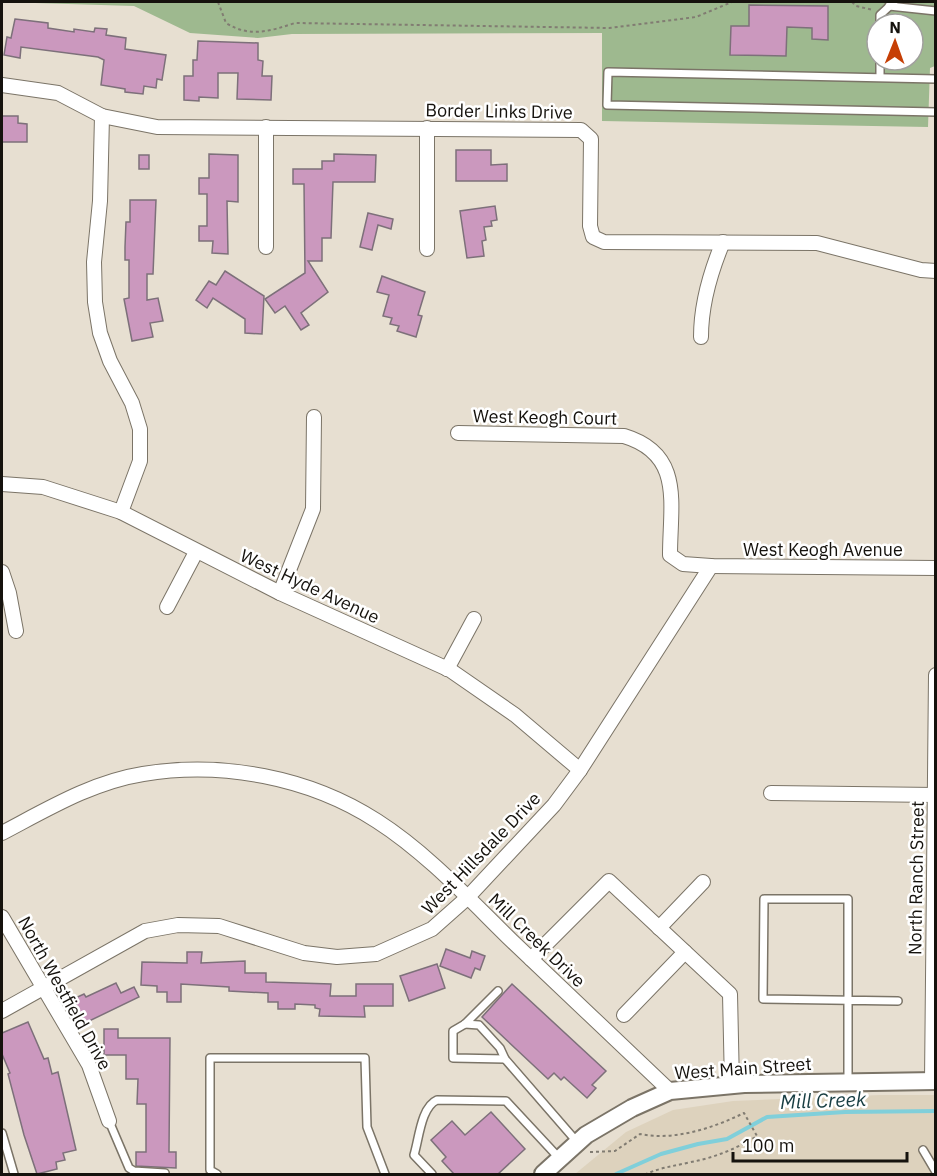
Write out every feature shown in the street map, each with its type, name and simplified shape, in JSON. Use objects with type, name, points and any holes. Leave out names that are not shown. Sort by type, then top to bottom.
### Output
[{"type":"street","name":"Border Links Drive","points":[[2,85],[58,93],[102,116],[157,127],[581,130],[591,140],[590,225],[593,237],[604,242],[818,243],[921,270],[936,271]]},
{"type":"street","points":[[102,116],[100,201],[94,262],[95,302],[103,343],[132,403],[140,429],[140,461],[122,512]]},
{"type":"street","points":[[266,127],[266,247]]},
{"type":"street","points":[[427,128],[427,249]]},
{"type":"street","points":[[700,336],[701,315],[708,285],[723,242]]},
{"type":"street","points":[[280,593],[313,509],[314,417]]},
{"type":"street","name":"West Keogh Court","points":[[458,433],[624,436],[641,441],[657,455],[668,470],[670,555],[683,564],[711,566]]},
{"type":"street","name":"West Hyde Avenue","points":[[2,484],[43,487],[122,512],[196,552],[280,593],[447,669],[515,715],[580,770]]},
{"type":"street","points":[[167,606],[196,552]]},
{"type":"street","name":"West Keogh Avenue","points":[[711,566],[936,568]]},
{"type":"street","name":"West Hillsdale Drive","points":[[2,1011],[145,931],[178,925],[219,926],[304,953],[337,957],[376,954],[432,929],[467,898],[554,805],[580,770],[711,566]]},
{"type":"street","points":[[2,572],[9,593],[16,630]]},
{"type":"street","points":[[447,669],[474,619]]},
{"type":"street","name":"North Ranch Street","points":[[934,1081],[936,675]]},
{"type":"street","name":"Mill Creek Drive","points":[[2,834],[74,795],[141,774],[210,768],[260,775],[320,792],[377,821],[425,859],[670,1091]]},
{"type":"street","points":[[771,793],[935,795]]},
{"type":"street","points":[[531,959],[609,881],[730,994],[732,1085]]},
{"type":"street","points":[[659,928],[703,882]]},
{"type":"street","name":"North Westfield Drive","points":[[2,917],[89,1065],[109,1121]]},
{"type":"street","points":[[624,1016],[685,952]]},
{"type":"street","name":"West Main Street","points":[[543,1174],[560,1159],[582,1147],[632,1108],[670,1091],[732,1085],[934,1081]]},
{"type":"lane","points":[[889,6],[936,11]]},
{"type":"lane","points":[[936,79],[608,72],[607,105],[936,112]]},
{"type":"lane","points":[[880,72],[880,77]]},
{"type":"lane","points":[[848,1082],[848,1002],[848,899],[764,899],[763,999],[848,1002],[898,1002]]},
{"type":"lane","points":[[498,991],[465,1024],[453,1031],[453,1058],[505,1059]]},
{"type":"lane","points":[[465,1024],[479,1025],[500,1048],[505,1059],[582,1147]]},
{"type":"lane","points":[[217,1174],[210,1170],[210,1058],[365,1058],[368,1127],[385,1174]]},
{"type":"lane","points":[[432,1174],[414,1155],[427,1110],[430,1103],[437,1100],[506,1101],[560,1159]]},
{"type":"lane","points":[[109,1121],[129,1168],[134,1171],[165,1173]]},
{"type":"lane","points":[[2,1133],[14,1174]]},
{"type":"lane","points":[[923,1150],[936,1172]]},
{"type":"path","points":[[218,2],[226,23],[241,30],[261,33],[295,23],[361,27],[609,28],[696,17],[732,2]]},
{"type":"path","points":[[852,2],[856,6],[889,6]]},
{"type":"path","points":[[582,1147],[615,1151],[640,1134],[659,1137],[675,1135],[724,1123],[744,1113],[758,1136],[730,1150],[646,1174]]},
{"type":"shaded area","points":[[935,1095],[935,1174],[575,1174],[626,1132],[673,1110],[733,1101]]},
{"type":"green space","points":[[2,2],[935,2],[935,66],[930,68],[928,127],[602,121],[602,33],[292,34],[258,38],[190,33],[134,6]]},
{"type":"building","points":[[749,5],[828,6],[828,40],[812,39],[812,28],[787,27],[786,56],[730,55],[731,26],[749,26]]},
{"type":"building","points":[[15,19],[48,23],[48,28],[74,32],[74,29],[94,32],[95,28],[107,29],[106,35],[126,38],[125,49],[166,55],[162,80],[157,79],[156,88],[144,86],[143,94],[125,92],[125,89],[101,85],[104,60],[98,57],[21,47],[20,58],[4,55],[7,37],[11,38]]},
{"type":"building","points":[[198,41],[258,43],[258,60],[263,61],[262,76],[272,76],[271,100],[237,99],[238,73],[218,73],[218,98],[199,97],[199,101],[184,100],[184,76],[193,76],[193,60],[197,60]]},
{"type":"building","points":[[2,116],[18,116],[18,123],[27,124],[27,142],[2,142]]},
{"type":"building","points":[[456,150],[491,150],[491,165],[507,164],[507,181],[456,181]]},
{"type":"building","points":[[209,154],[238,155],[238,202],[227,201],[228,254],[212,253],[213,241],[199,241],[199,226],[207,226],[207,194],[199,194],[199,178],[209,178]]},
{"type":"building","points":[[334,154],[376,155],[375,182],[333,182],[331,238],[322,238],[322,261],[308,261],[328,292],[301,313],[309,325],[301,330],[285,306],[275,313],[265,299],[305,273],[304,184],[293,184],[293,169],[322,169],[322,161],[334,161]]},
{"type":"building","points":[[139,155],[149,155],[149,169],[139,169]]},
{"type":"building","points":[[130,200],[156,200],[153,274],[147,274],[147,300],[158,298],[163,321],[150,323],[153,337],[132,341],[124,299],[129,298],[129,260],[125,260],[125,247],[126,222],[130,222]]},
{"type":"building","points":[[495,206],[497,220],[491,221],[492,226],[484,227],[486,240],[482,241],[484,256],[467,258],[460,211]]},
{"type":"building","points":[[368,213],[393,219],[391,229],[378,225],[372,250],[360,247]]},
{"type":"building","points":[[225,271],[264,296],[262,334],[245,333],[245,319],[213,298],[207,308],[196,300],[209,281],[216,285]]},
{"type":"building","points":[[382,276],[425,292],[418,315],[422,316],[416,337],[397,331],[399,326],[390,324],[392,318],[383,316],[389,295],[377,292]]},
{"type":"building","points":[[446,949],[470,958],[472,951],[485,956],[480,970],[475,968],[471,978],[440,966]]},
{"type":"building","points":[[187,952],[202,952],[201,963],[245,961],[245,973],[266,973],[266,982],[331,984],[330,996],[356,996],[356,984],[393,984],[393,1006],[364,1006],[365,1017],[319,1016],[320,1009],[315,1008],[315,1005],[295,1004],[295,1009],[278,1009],[278,1002],[268,1002],[268,993],[229,991],[229,987],[181,984],[181,1002],[167,1002],[167,992],[157,992],[157,986],[141,985],[142,962],[187,963]]},
{"type":"building","points":[[437,964],[445,988],[409,1001],[400,976]]},
{"type":"building","points":[[116,983],[121,993],[134,987],[139,997],[85,1023],[73,999],[84,994],[86,997]]},
{"type":"building","points":[[512,984],[606,1071],[592,1085],[596,1088],[587,1098],[564,1077],[561,1080],[554,1073],[548,1079],[482,1017]]},
{"type":"building","points":[[28,1022],[44,1059],[48,1058],[52,1074],[58,1072],[76,1150],[63,1153],[65,1160],[56,1162],[57,1169],[37,1174],[24,1135],[8,1074],[10,1073],[2,1054],[2,1033]]},
{"type":"building","points":[[104,1029],[118,1029],[118,1038],[170,1038],[169,1152],[176,1152],[176,1168],[136,1166],[136,1152],[146,1152],[146,1104],[137,1104],[138,1079],[126,1079],[126,1055],[104,1055]]},
{"type":"building","points":[[491,1112],[525,1149],[498,1174],[454,1174],[442,1161],[446,1157],[431,1140],[452,1121],[465,1135]]},
{"type":"waterway","name":"Mill Creek","points":[[616,1174],[661,1154],[727,1139],[767,1117],[845,1112],[936,1111]]}]
